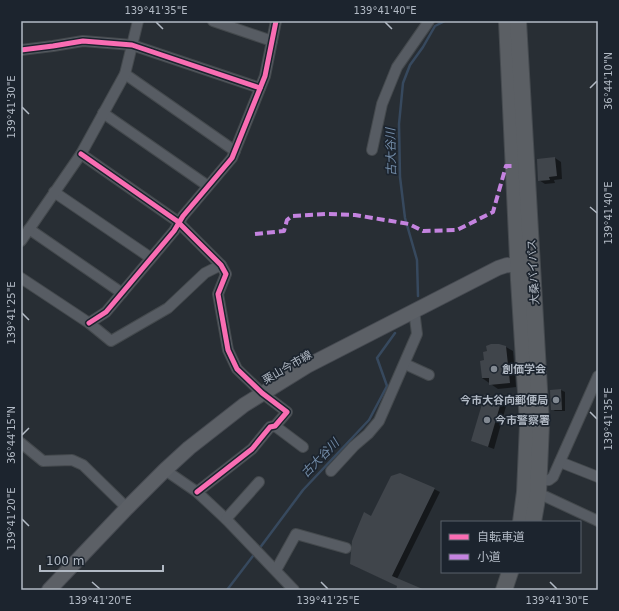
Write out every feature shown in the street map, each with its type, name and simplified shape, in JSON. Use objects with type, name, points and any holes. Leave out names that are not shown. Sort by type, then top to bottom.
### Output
[{"type":"highway","name":"大桑バイパス","points":[[507,21],[526,266]]},
{"type":"highway","name":"大桑バイパス","points":[[518,21],[526,266],[528,424],[534,444],[538,487],[533,521]]},
{"type":"highway","name":"大桑バイパス","points":[[521,521],[534,444]]},
{"type":"highway","points":[[504,590],[510,573]]},
{"type":"highway","points":[[516,590],[522,573]]},
{"type":"main road","name":"栗山今市線","points":[[49,590],[165,470],[189,448],[262,393],[307,366],[498,268],[507,265],[526,266]]},
{"type":"street","points":[[21,241],[81,154],[124,74],[138,21]]},
{"type":"street","points":[[213,21],[272,41]]},
{"type":"street","points":[[89,323],[106,312],[232,158],[265,76],[276,21]]},
{"type":"street","points":[[372,150],[382,104],[397,67],[429,21]]},
{"type":"street","points":[[21,50],[83,41],[132,45],[260,88]]},
{"type":"street","points":[[124,74],[235,151]]},
{"type":"street","points":[[103,113],[208,186]]},
{"type":"street","points":[[81,154],[179,223],[221,265],[226,274],[218,294],[228,350],[237,369],[262,393],[287,412],[275,426],[270,427],[252,449],[197,492]]},
{"type":"street","points":[[54,192],[151,258]]},
{"type":"street","points":[[29,229],[122,293]]},
{"type":"street","points":[[21,278],[89,323],[111,341],[168,308],[205,273],[221,265]]},
{"type":"street","points":[[331,471],[378,422],[417,334],[414,310]]},
{"type":"street","points":[[404,364],[429,375]]},
{"type":"street","points":[[598,376],[553,477],[538,487],[598,521]]},
{"type":"street","points":[[275,426],[303,447]]},
{"type":"street","points":[[21,443],[43,461],[72,460],[83,465],[127,508]]},
{"type":"street","points":[[560,462],[598,477]]},
{"type":"street","points":[[165,470],[197,492],[226,519],[294,590]]},
{"type":"street","points":[[226,519],[259,482]]},
{"type":"street","points":[[276,570],[296,534],[346,548]]},
{"type":"building","points":[[555,157],[557,176],[549,177],[550,180],[538,181],[537,159]]},
{"type":"building","name":"創価学会","points":[[491,344],[506,346],[510,383],[489,385],[489,378],[482,378],[480,361],[484,360],[483,352],[487,351],[486,346]]},
{"type":"building","name":"今市大谷向郵便局","points":[[561,389],[562,410],[551,410],[550,390]]},
{"type":"building","name":"今市警察署","points":[[485,394],[502,399],[488,447],[471,441]]},
{"type":"building","points":[[400,473],[435,488],[392,576],[425,590],[396,590],[397,586],[350,564],[352,541],[364,512],[371,516],[391,476]]},
{"type":"waterway","name":"古大谷川","points":[[418,296],[417,260],[405,218],[400,177],[399,124],[403,83],[410,65],[423,47],[435,26],[445,21]]},
{"type":"waterway","name":"古大谷川","points":[[259,549],[303,490],[369,420],[387,386],[377,358],[395,333]]},
{"type":"waterway","name":"古大谷川","points":[[227,590],[256,552]]},
{"type":"marked path","points":[[255,234],[284,231],[287,220],[292,216],[327,214],[355,215],[409,224],[423,231],[457,230],[493,212],[506,166],[514,166]]},
{"type":"cycle path","points":[[89,323],[106,312],[174,231],[183,216],[232,158],[265,76],[276,21]]},
{"type":"cycle path","points":[[21,50],[83,41],[132,45],[260,88]]},
{"type":"cycle path","points":[[81,154],[177,221],[221,265],[226,274],[218,294],[228,350],[237,369],[262,393],[287,412],[275,426],[270,427],[252,449],[197,492]]},
{"type":"place","name":"創価学会","points":[[494,369]]},
{"type":"place","name":"今市大谷向郵便局","points":[[556,400]]},
{"type":"place","name":"今市警察署","points":[[487,420]]}]
